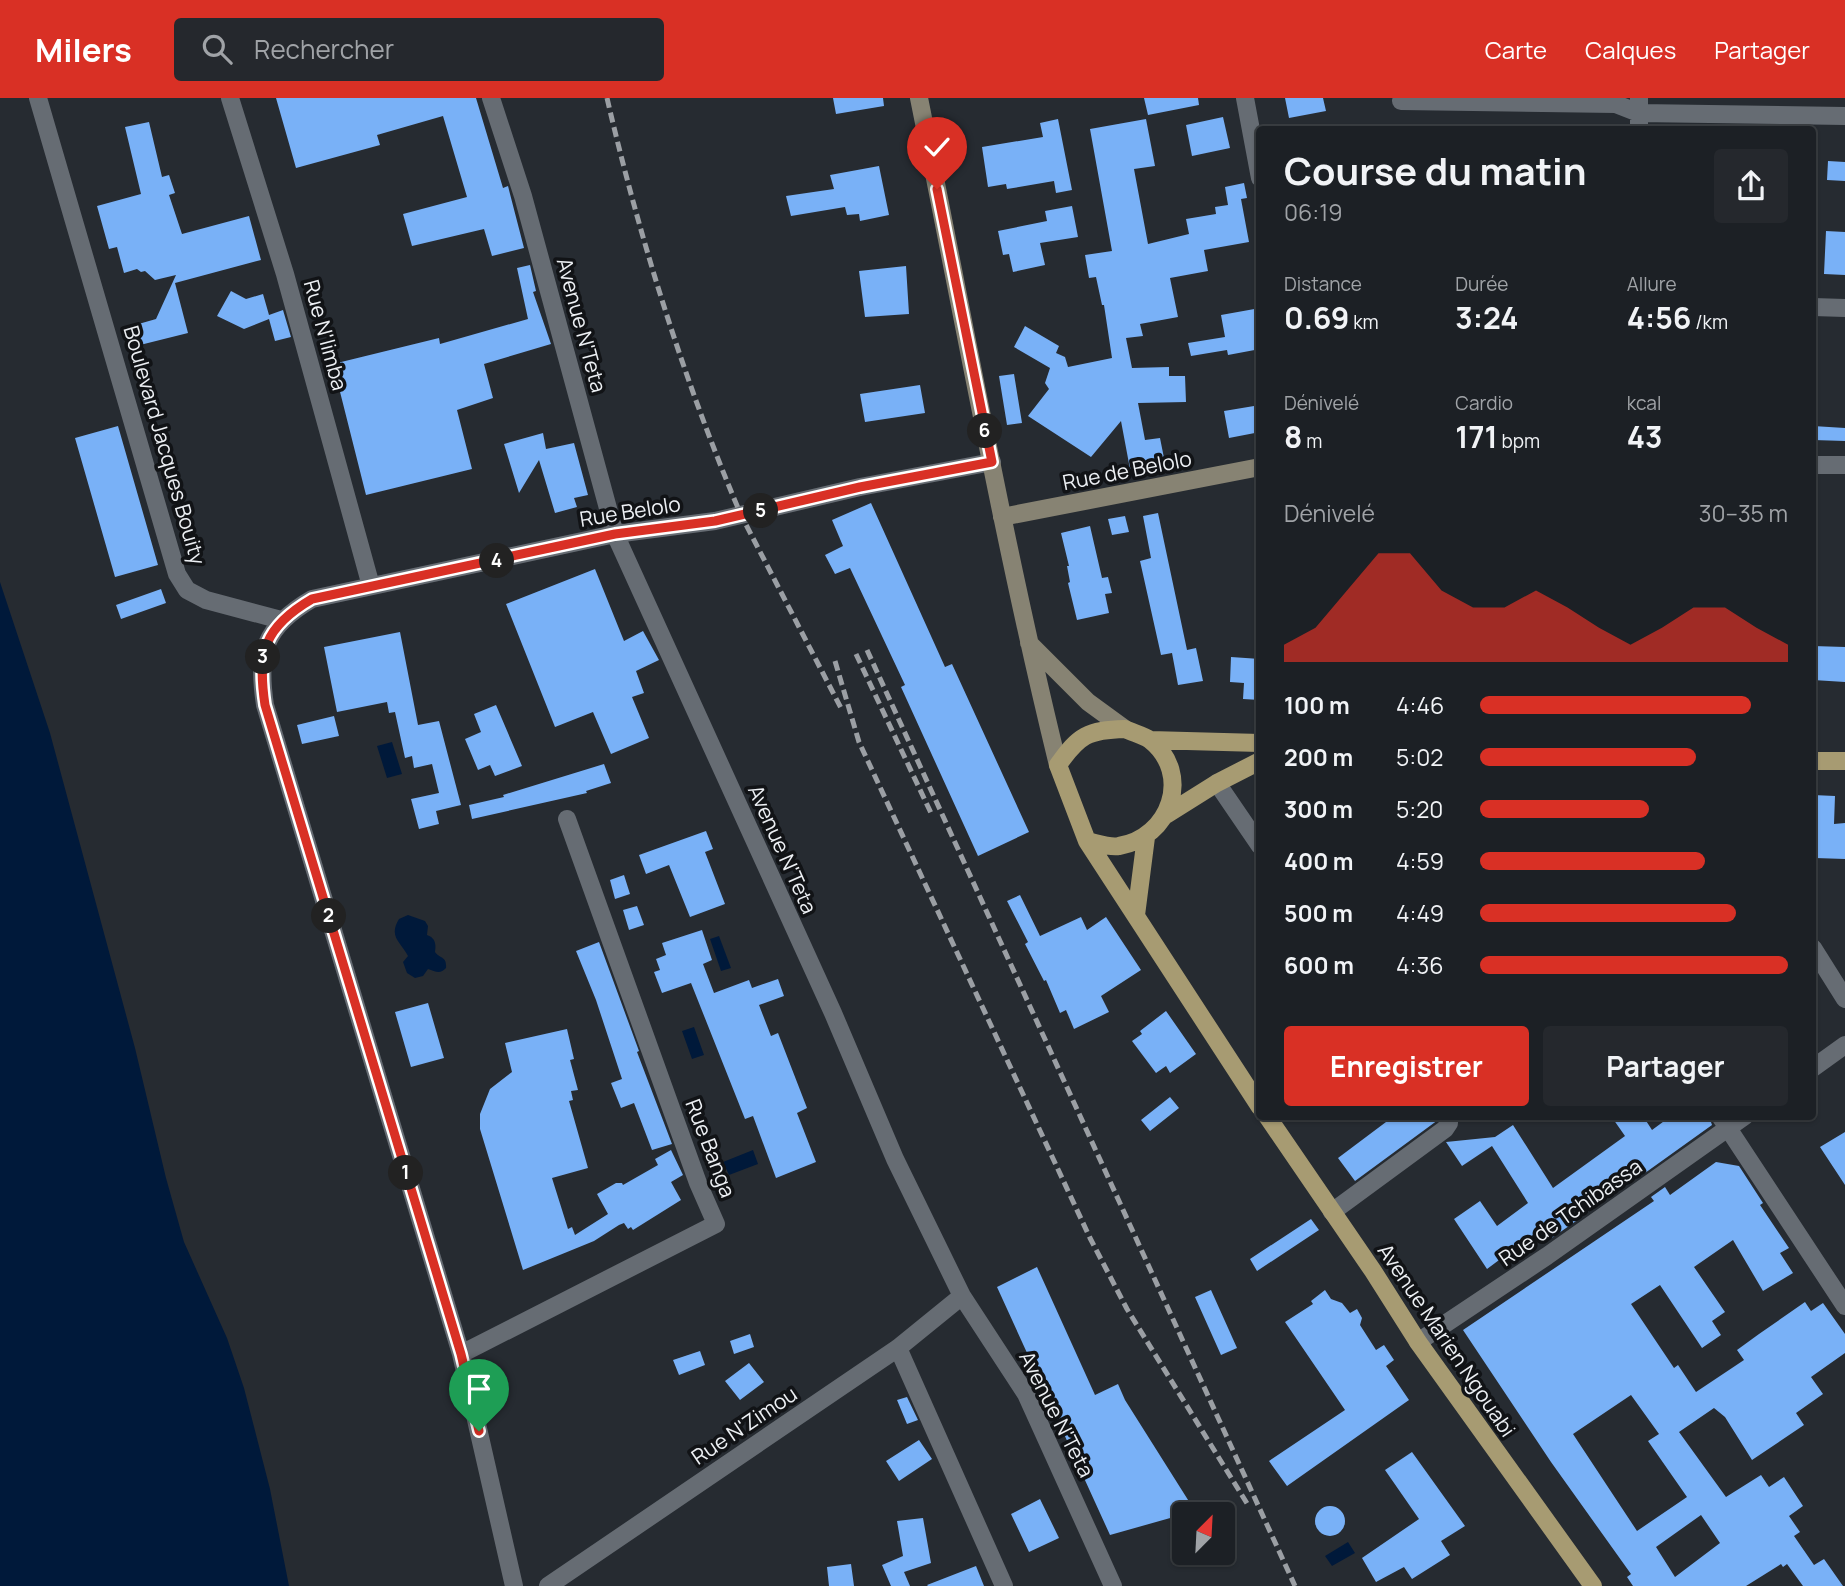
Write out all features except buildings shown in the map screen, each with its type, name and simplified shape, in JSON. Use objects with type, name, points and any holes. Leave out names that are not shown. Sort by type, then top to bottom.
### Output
[{"type":"main road","points":[[1256,743],[1150,740],[1125,729],[1098,730],[1074,743],[1058,765],[1087,841],[1256,1101]]},
{"type":"main road","points":[[1150,740],[1167,762],[1173,789],[1166,816]]},
{"type":"main road","points":[[1816,761],[1845,761]]},
{"type":"main road","points":[[1087,841],[1117,847],[1146,837],[1166,816],[1217,783],[1256,763]]},
{"type":"main road","points":[[1136,915],[1146,837]]},
{"type":"main road","name":"Avenue Marien Ngouabi","points":[[1269,1120],[1418,1342],[1593,1586]]},
{"type":"street","name":"Boulevard Jacques Bouity","points":[[38,98],[177,574],[187,590],[206,600],[281,620]]},
{"type":"street","name":"Rue N'limba","points":[[230,98],[285,274],[371,586]]},
{"type":"street","name":"Avenue N'Teta","points":[[491,98],[523,195],[615,534],[833,1013],[895,1159],[962,1296],[1026,1394],[1113,1586]]},
{"type":"street","points":[[919,98],[1002,517],[1058,765]]},
{"type":"street","points":[[1245,98],[1256,157]]},
{"type":"street","points":[[1401,101],[1845,116]]},
{"type":"street","points":[[1816,307],[1845,308]]},
{"type":"street","name":"Rue Belolo","points":[[281,620],[312,599],[615,534],[715,521],[860,487],[992,462]]},
{"type":"street","points":[[1816,465],[1845,466]]},
{"type":"street","name":"Rue de Belolo","points":[[1002,517],[1256,468]]},
{"type":"street","points":[[281,620],[262,657],[261,677],[265,705],[461,1354],[514,1586]]},
{"type":"street","points":[[1029,643],[1088,702],[1125,729]]},
{"type":"street","points":[[1217,783],[1256,840]]},
{"type":"street","name":"Rue Banga","points":[[461,1354],[716,1224],[698,1183],[567,819]]},
{"type":"street","points":[[1816,953],[1845,999]]},
{"type":"street","points":[[1816,1066],[1845,1045]]},
{"type":"street","points":[[1332,1212],[1445,1129],[1449,1120]]},
{"type":"street","points":[[1723,1123],[1845,1306]]},
{"type":"street","name":"Rue de Tchibassa","points":[[1418,1342],[1558,1248],[1723,1123]]},
{"type":"street","name":"Rue N'Zimou","points":[[548,1586],[898,1348],[962,1296]]},
{"type":"street","points":[[898,1348],[1003,1586]]},
{"type":"water","points":[[0,582],[50,733],[184,1242],[227,1338],[244,1388],[270,1489],[289,1586],[0,1586]]},
{"type":"water","points":[[392,742],[402,774],[387,778],[377,746]]},
{"type":"water","points":[[408,915],[425,921],[428,926],[427,935],[435,942],[435,952],[445,961],[444,970],[437,972],[428,969],[423,976],[415,978],[407,973],[403,962],[408,956],[395,935],[395,930],[399,919]]},
{"type":"water","points":[[719,936],[731,968],[721,971],[710,939]]},
{"type":"water","points":[[694,1027],[704,1055],[692,1059],[682,1031]]},
{"type":"water","points":[[753,1150],[758,1164],[729,1175],[723,1162]]},
{"type":"water","points":[[1348,1542],[1355,1553],[1332,1566],[1325,1556]]},
{"type":"railway","points":[[607,98],[665,310],[720,464],[741,515],[842,710]]},
{"type":"railway","points":[[867,650],[1295,1586]]},
{"type":"railway","points":[[856,654],[931,813]]},
{"type":"railway","points":[[835,661],[859,742],[1090,1238],[1127,1309],[1248,1505]]},
{"type":"route","points":[[479,1431],[461,1354],[265,705],[261,677],[262,657],[281,620],[312,599],[615,534],[715,521],[860,487],[992,462],[937,189]]}]
